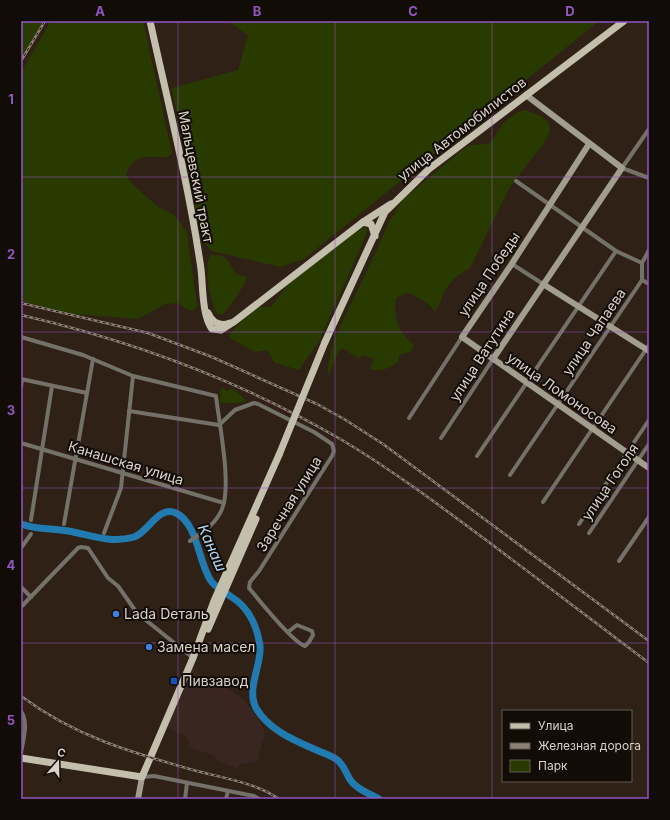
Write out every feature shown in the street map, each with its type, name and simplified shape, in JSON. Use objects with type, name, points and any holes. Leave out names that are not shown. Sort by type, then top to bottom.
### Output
[{"type":"main road","name":"Мальцевский тракт","points":[[150,21],[186,181],[196,237],[204,304],[209,318],[220,328],[235,321],[363,222]]},
{"type":"main road","name":"улица Автомобилистов","points":[[328,343],[385,212],[391,204],[429,169],[624,21]]},
{"type":"main road","points":[[363,222],[391,204]]},
{"type":"main road","points":[[21,758],[142,777],[328,343],[378,237],[391,204]]},
{"type":"main road","points":[[363,222],[371,224],[375,236]]},
{"type":"street","points":[[526,95],[622,168],[649,178]]},
{"type":"street","points":[[622,168],[649,129]]},
{"type":"street","name":"улица Победы","points":[[409,418],[590,144]]},
{"type":"street","name":"улица Ватутина","points":[[441,438],[581,227],[622,168]]},
{"type":"street","points":[[516,181],[616,251],[642,263]]},
{"type":"street","points":[[649,250],[642,263],[642,280],[649,284]]},
{"type":"street","points":[[477,456],[616,251]]},
{"type":"street","points":[[512,264],[611,327],[648,348],[543,502]]},
{"type":"street","name":"улица Чапаева","points":[[510,475],[642,280]]},
{"type":"street","points":[[21,337],[93,359],[133,376],[216,396],[225,472],[224,503],[216,520],[190,541]]},
{"type":"street","name":"улица Ломоносова","points":[[462,337],[649,468]]},
{"type":"street","points":[[64,524],[93,359]]},
{"type":"street","points":[[104,533],[121,488],[124,474],[133,376]]},
{"type":"street","points":[[21,386],[22,379],[87,393]]},
{"type":"street","points":[[31,520],[52,386]]},
{"type":"street","name":"Заречная улица","points":[[219,425],[235,410],[254,403],[314,432],[328,440],[334,447],[332,456],[260,571],[250,582],[249,588],[281,626],[288,632]]},
{"type":"street","points":[[129,411],[219,425]]},
{"type":"street","name":"улица Гоголя","points":[[579,524],[649,420]]},
{"type":"street","name":"Канашская улица","points":[[21,443],[224,503]]},
{"type":"street","name":"улица Гоголя","points":[[589,532],[649,444]]},
{"type":"street","points":[[619,561],[649,517]]},
{"type":"street","points":[[21,548],[31,534]]},
{"type":"street","points":[[21,607],[76,551],[81,547],[88,548],[108,578],[118,586],[137,613],[193,658]]},
{"type":"street","points":[[21,587],[31,597]]},
{"type":"street","points":[[297,625],[312,631],[313,635],[305,646],[300,645],[288,632],[297,625]]},
{"type":"street","points":[[21,712],[26,723],[21,753]]},
{"type":"street","points":[[138,799],[142,777],[154,776],[254,796],[259,799]]},
{"type":"street","points":[[185,799],[187,783]]},
{"type":"street","points":[[226,799],[228,791]]},
{"type":"shaded area","points":[[191,667],[198,670],[197,673],[214,683],[222,685],[243,699],[260,721],[265,732],[257,762],[240,764],[238,769],[216,760],[217,757],[187,746],[189,741],[187,737],[167,727]]},
{"type":"green space","points":[[21,21],[45,21],[21,61]]},
{"type":"green space","points":[[51,21],[143,21],[172,153],[168,157],[147,157],[137,160],[129,168],[126,175],[133,185],[157,206],[174,215],[187,232],[197,306],[193,311],[186,309],[178,303],[165,304],[138,319],[73,314],[21,301],[21,72]]},
{"type":"green space","points":[[230,21],[599,21],[304,259],[280,267],[212,251],[201,240],[172,88],[238,70],[248,35],[230,23]]},
{"type":"green space","points":[[525,110],[543,117],[549,123],[550,131],[546,140],[510,187],[470,268],[450,283],[435,312],[426,302],[410,294],[406,293],[396,298],[396,318],[404,335],[414,345],[411,352],[403,353],[399,356],[398,362],[385,369],[378,370],[370,369],[374,359],[362,355],[359,359],[343,348],[339,350],[329,374],[327,374],[332,346],[336,335],[389,222],[403,199],[462,150],[470,145],[486,144],[492,141],[503,123],[518,112]]},
{"type":"green space","points":[[360,227],[367,228],[364,240],[318,343],[299,370],[275,363],[267,350],[255,352],[230,338],[229,335],[244,318],[258,307],[269,307],[273,305],[289,283]]},
{"type":"green space","points":[[211,255],[222,256],[227,260],[237,274],[247,277],[241,289],[224,314],[218,315],[215,310],[208,285],[207,267],[208,260]]},
{"type":"green space","points":[[221,387],[227,391],[232,388],[247,401],[238,403],[220,403]]},
{"type":"waterway","name":"Канаш","points":[[21,524],[117,540],[134,537],[144,530],[158,516],[164,513],[176,513],[183,518],[193,534],[203,564],[211,581],[218,588],[237,600],[251,617],[257,631],[260,653],[253,685],[253,700],[256,708],[274,728],[298,742],[336,759],[345,769],[349,778],[354,784],[361,790],[379,799]]},
{"type":"railway","points":[[21,61],[45,21]]},
{"type":"railway","points":[[21,303],[148,333],[212,357],[317,404],[383,444],[649,641]]},
{"type":"railway","points":[[21,315],[104,337],[186,366],[266,400],[342,440],[422,493],[649,663]]},
{"type":"railway","points":[[21,696],[61,722],[103,741],[193,770],[248,784],[279,799]]},
{"type":"place","name":"Lada Dеталь","points":[[116,614]]},
{"type":"place","name":"Замена масел","points":[[149,647]]},
{"type":"place","name":"Пивзавод","points":[[174,681]]}]
